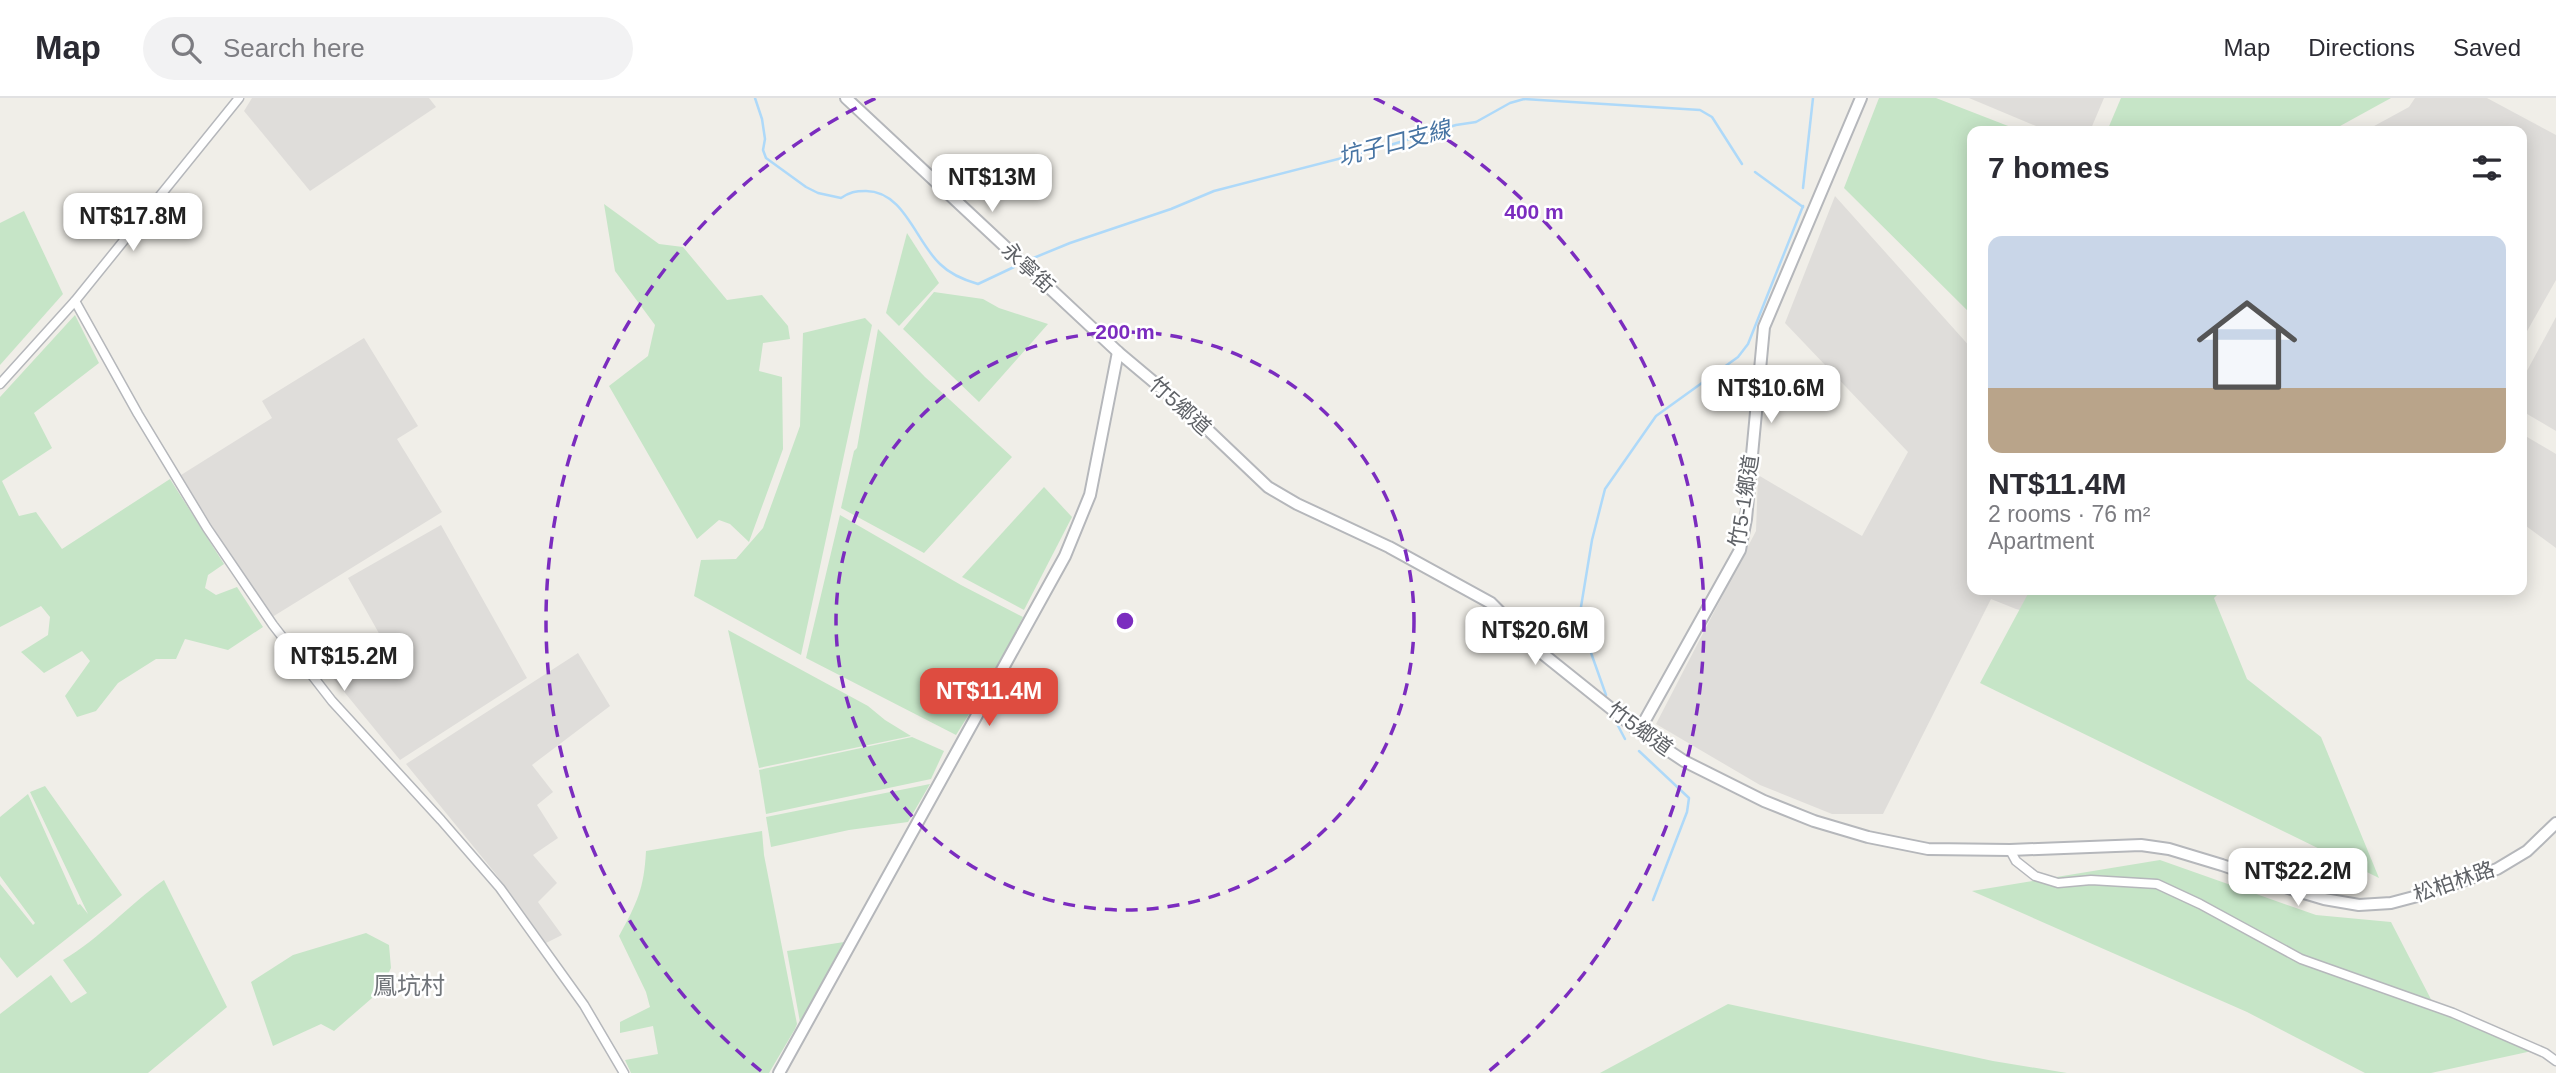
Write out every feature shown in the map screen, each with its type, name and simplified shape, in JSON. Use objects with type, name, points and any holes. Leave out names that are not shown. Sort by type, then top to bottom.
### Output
[{"type":"street","points":[[0,384],[75,301],[239,98]]},
{"type":"street","name":"永寧街","points":[[845,98],[1118,352]]},
{"type":"street","name":"竹5-1鄉道","points":[[1639,731],[1740,550],[1746,519],[1764,327],[1861,98]]},
{"type":"street","points":[[75,301],[138,414],[207,528],[273,625],[332,701],[500,888],[584,1005],[624,1073]]},
{"type":"street","points":[[779,1073],[1065,556],[1090,495],[1118,352]]},
{"type":"street","name":"竹5鄉道","points":[[1118,352],[1186,409],[1268,487],[1297,504],[1390,547],[1491,603],[1538,650],[1639,731],[1684,761],[1814,821],[1868,837],[1928,849],[2010,850]]},
{"type":"street","name":"松柏林路","points":[[2010,850],[2141,845],[2169,849],[2324,899],[2359,905],[2425,894],[2497,869],[2527,851],[2556,822]]},
{"type":"street","points":[[2010,850],[2016,861],[2035,876],[2058,883],[2091,880],[2157,884],[2200,904],[2301,959],[2453,1013],[2545,1053],[2556,1061]]},
{"type":"shaded area","points":[[252,98],[429,98],[436,107],[310,191],[244,111]]},
{"type":"shaded area","points":[[1969,98],[2104,98],[2092,126],[2036,126]]},
{"type":"shaded area","points":[[2415,98],[2487,98],[2556,135],[2556,280],[2527,331],[2527,126],[2374,126],[2409,107]]},
{"type":"shaded area","points":[[1835,196],[1967,343],[1967,595],[2053,595],[2039,614],[1991,599],[1883,814],[1832,814],[1760,785],[1656,724],[1756,531],[1758,475],[1862,536],[1908,452],[1785,323]]},
{"type":"shaded area","points":[[2556,317],[2556,431],[2527,414],[2527,371]]},
{"type":"shaded area","points":[[364,338],[418,426],[397,439],[442,512],[269,619],[181,475],[272,418],[262,401]]},
{"type":"shaded area","points":[[2527,437],[2556,454],[2556,548],[2527,527]]},
{"type":"shaded area","points":[[441,525],[527,678],[400,760],[332,677],[386,646],[348,578]]},
{"type":"shaded area","points":[[578,653],[610,706],[532,765],[553,792],[537,805],[558,838],[533,855],[557,883],[538,902],[562,935],[546,943],[495,873],[406,764]]},
{"type":"green space","points":[[1879,98],[1936,98],[2008,126],[1967,126],[1967,310],[1844,188]]},
{"type":"green space","points":[[2121,98],[2391,98],[2340,126],[2109,126]]},
{"type":"green space","points":[[604,204],[659,244],[683,247],[727,300],[762,295],[788,326],[790,339],[763,343],[759,371],[782,377],[783,449],[749,542],[730,524],[719,520],[697,539],[609,386],[648,356],[655,325],[615,271]]},
{"type":"green space","points":[[24,211],[63,294],[0,365],[0,223]]},
{"type":"green space","points":[[907,233],[939,283],[899,326],[886,313]]},
{"type":"green space","points":[[934,292],[983,299],[999,308],[1048,324],[979,402],[903,329]]},
{"type":"green space","points":[[75,315],[99,363],[34,413],[52,448],[2,481],[19,516],[36,512],[62,549],[170,479],[224,564],[208,575],[205,588],[216,595],[237,587],[263,627],[228,650],[185,639],[176,659],[156,659],[118,683],[96,711],[77,717],[65,696],[90,661],[82,651],[44,673],[21,652],[48,635],[50,617],[41,606],[0,627],[0,397]]},
{"type":"green space","points":[[865,318],[872,325],[801,655],[694,596],[701,560],[736,559],[763,528],[800,426],[803,333]]},
{"type":"green space","points":[[878,329],[925,377],[1012,457],[924,553],[841,508],[854,451],[857,448]]},
{"type":"green space","points":[[1044,487],[1072,517],[1024,610],[962,577]]},
{"type":"green space","points":[[840,515],[961,585],[1023,617],[991,679],[956,735],[806,658]]},
{"type":"green space","points":[[2027,595],[2217,595],[2214,598],[2247,679],[2321,737],[2379,878],[1980,683]]},
{"type":"green space","points":[[728,630],[868,706],[911,736],[759,768]]},
{"type":"green space","points":[[912,737],[944,751],[931,779],[766,814],[759,770]]},
{"type":"green space","points":[[930,784],[908,822],[849,830],[771,847],[766,817]]},
{"type":"green space","points":[[45,786],[122,895],[17,978],[0,957],[0,884],[33,925],[35,923],[0,876],[0,817],[28,794],[78,905],[88,914],[30,792]]},
{"type":"green space","points":[[762,831],[764,855],[797,1024],[795,1029],[769,1073],[631,1073],[625,1060],[658,1054],[653,1026],[620,1033],[620,1022],[650,1007],[646,992],[619,936],[638,895],[646,851]]},
{"type":"green space","points":[[2160,860],[2316,915],[2391,922],[2436,1009],[2532,1051],[2431,1073],[2365,1073],[2247,1012],[1972,891]]},
{"type":"green space","points":[[164,880],[227,1007],[148,1073],[0,1073],[0,1014],[51,975],[71,1003],[87,993],[63,960],[90,942]]},
{"type":"green space","points":[[366,933],[389,945],[391,968],[379,992],[334,1031],[321,1024],[273,1046],[251,982],[293,955]]},
{"type":"green space","points":[[844,942],[800,1022],[787,951]]},
{"type":"green space","points":[[1728,1004],[1993,1061],[2067,1073],[1600,1073]]},
{"type":"waterway","name":"坑子口支線","points":[[755,98],[762,119],[765,139],[763,150],[766,158],[806,187],[818,193],[841,198],[853,192],[866,191],[879,193],[890,199],[900,208],[931,255],[953,274],[968,281],[978,284],[1014,267]]},
{"type":"waterway","points":[[1803,188],[1813,98]]},
{"type":"waterway","name":"坑子口支線","points":[[1031,259],[1214,191],[1377,149],[1456,125],[1476,122],[1510,103],[1524,99],[1700,110],[1712,117],[1742,164]]},
{"type":"waterway","name":"坑子口支線","points":[[1755,172],[1803,207]]},
{"type":"waterway","points":[[1606,695],[1579,619],[1592,540],[1605,489],[1656,416],[1738,357],[1748,344],[1803,206]]},
{"type":"waterway","points":[[1616,722],[1625,739]]},
{"type":"waterway","points":[[1639,751],[1689,798],[1687,812],[1653,900]]},
{"type":"district","name":"鳳坑村","points":[[409,986]]}]
